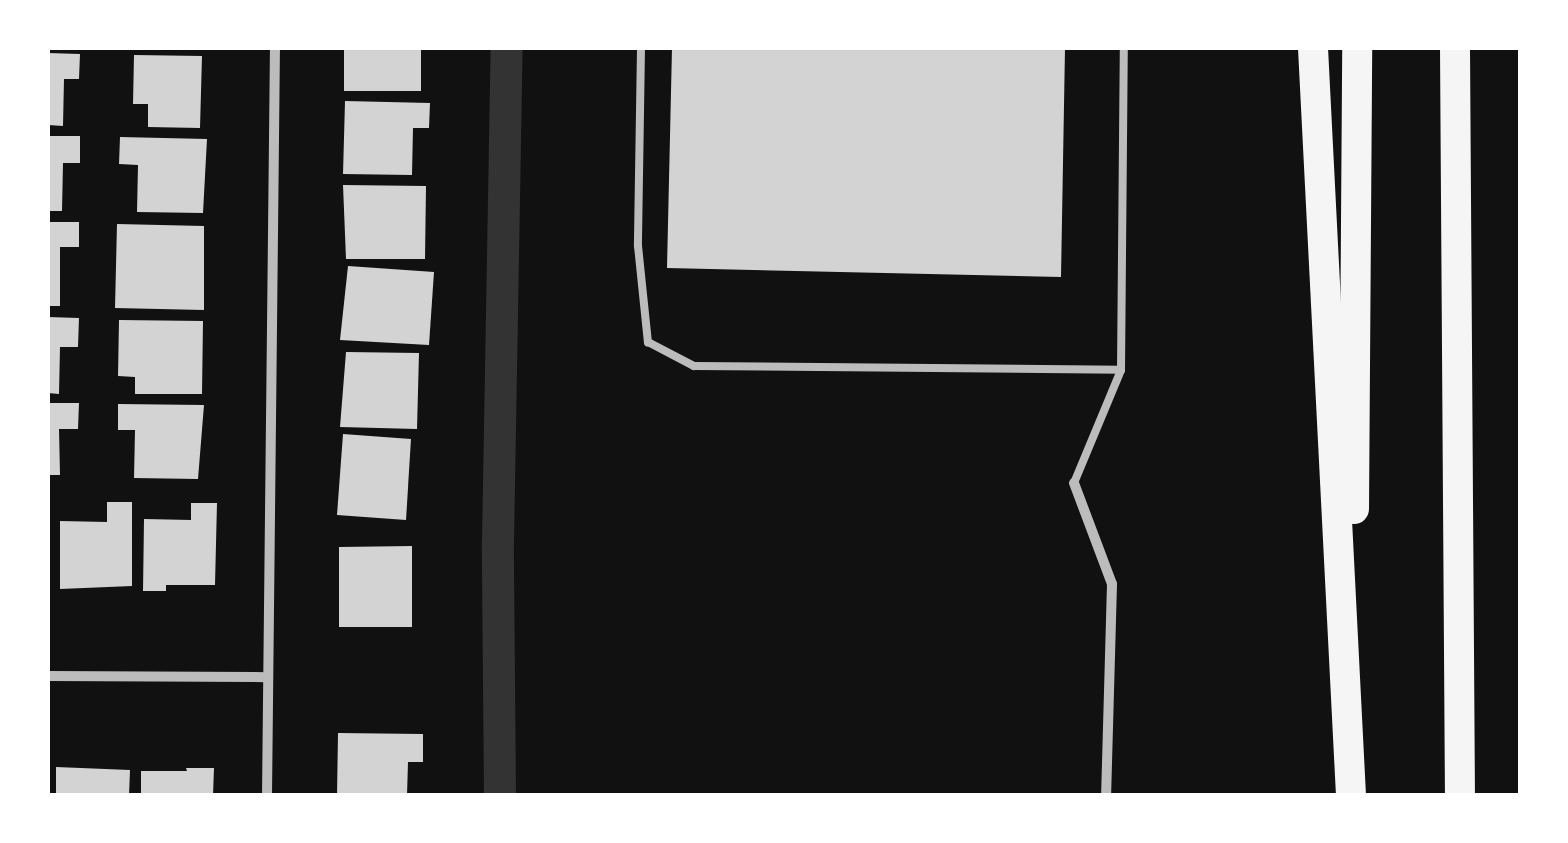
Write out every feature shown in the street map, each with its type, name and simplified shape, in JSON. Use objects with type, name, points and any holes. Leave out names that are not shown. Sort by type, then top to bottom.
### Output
[{"type":"highway","points":[[1313,48],[1352,796]]},
{"type":"highway","points":[[1352,796],[1357,48]]},
{"type":"highway","points":[[1456,48],[1460,796]]},
{"type":"street","points":[[267,796],[275,48]]},
{"type":"street","points":[[1074,483],[1112,584],[1106,796]]},
{"type":"street","points":[[48,676],[268,677]]},
{"type":"lane","points":[[641,48],[638,246],[648,342],[694,366],[1122,370]]},
{"type":"lane","points":[[1074,483],[1122,370],[1124,48]]},
{"type":"building","points":[[344,48],[421,48],[421,91],[344,91]]},
{"type":"building","points":[[672,48],[1065,48],[1061,277],[667,268]]},
{"type":"building","points":[[48,53],[80,54],[79,79],[64,79],[63,126],[48,125]]},
{"type":"building","points":[[134,55],[202,56],[200,128],[148,127],[148,104],[133,104]]},
{"type":"building","points":[[345,101],[430,103],[429,128],[413,128],[412,175],[343,174]]},
{"type":"building","points":[[48,136],[80,136],[80,163],[63,163],[62,211],[48,211]]},
{"type":"building","points":[[120,137],[207,139],[203,213],[137,212],[138,165],[119,164]]},
{"type":"building","points":[[343,185],[426,186],[425,259],[346,259]]},
{"type":"building","points":[[48,222],[79,222],[79,247],[60,247],[60,306],[48,306]]},
{"type":"building","points":[[117,224],[204,226],[204,310],[115,308]]},
{"type":"building","points":[[348,266],[434,272],[429,345],[340,340]]},
{"type":"building","points":[[48,317],[79,318],[78,347],[60,347],[59,394],[48,393]]},
{"type":"building","points":[[119,320],[203,321],[202,394],[135,394],[135,377],[118,376]]},
{"type":"building","points":[[346,352],[419,353],[417,429],[340,427]]},
{"type":"building","points":[[48,403],[79,403],[78,429],[59,429],[60,475],[48,475]]},
{"type":"building","points":[[118,404],[204,405],[198,479],[134,478],[135,430],[118,430]]},
{"type":"building","points":[[343,434],[411,439],[406,520],[337,515]]},
{"type":"building","points":[[107,502],[132,502],[132,586],[60,589],[60,521],[107,522]]},
{"type":"building","points":[[191,503],[217,503],[215,585],[166,585],[166,591],[143,591],[144,519],[191,520]]},
{"type":"building","points":[[412,546],[412,627],[339,627],[339,547]]},
{"type":"building","points":[[338,733],[423,734],[423,762],[408,762],[407,796],[337,796]]},
{"type":"building","points":[[56,767],[130,770],[129,796],[56,796]]},
{"type":"building","points":[[186,768],[214,768],[213,796],[141,796],[141,771],[187,771]]},
{"type":"waterway","points":[[500,796],[498,542],[507,48]]}]
